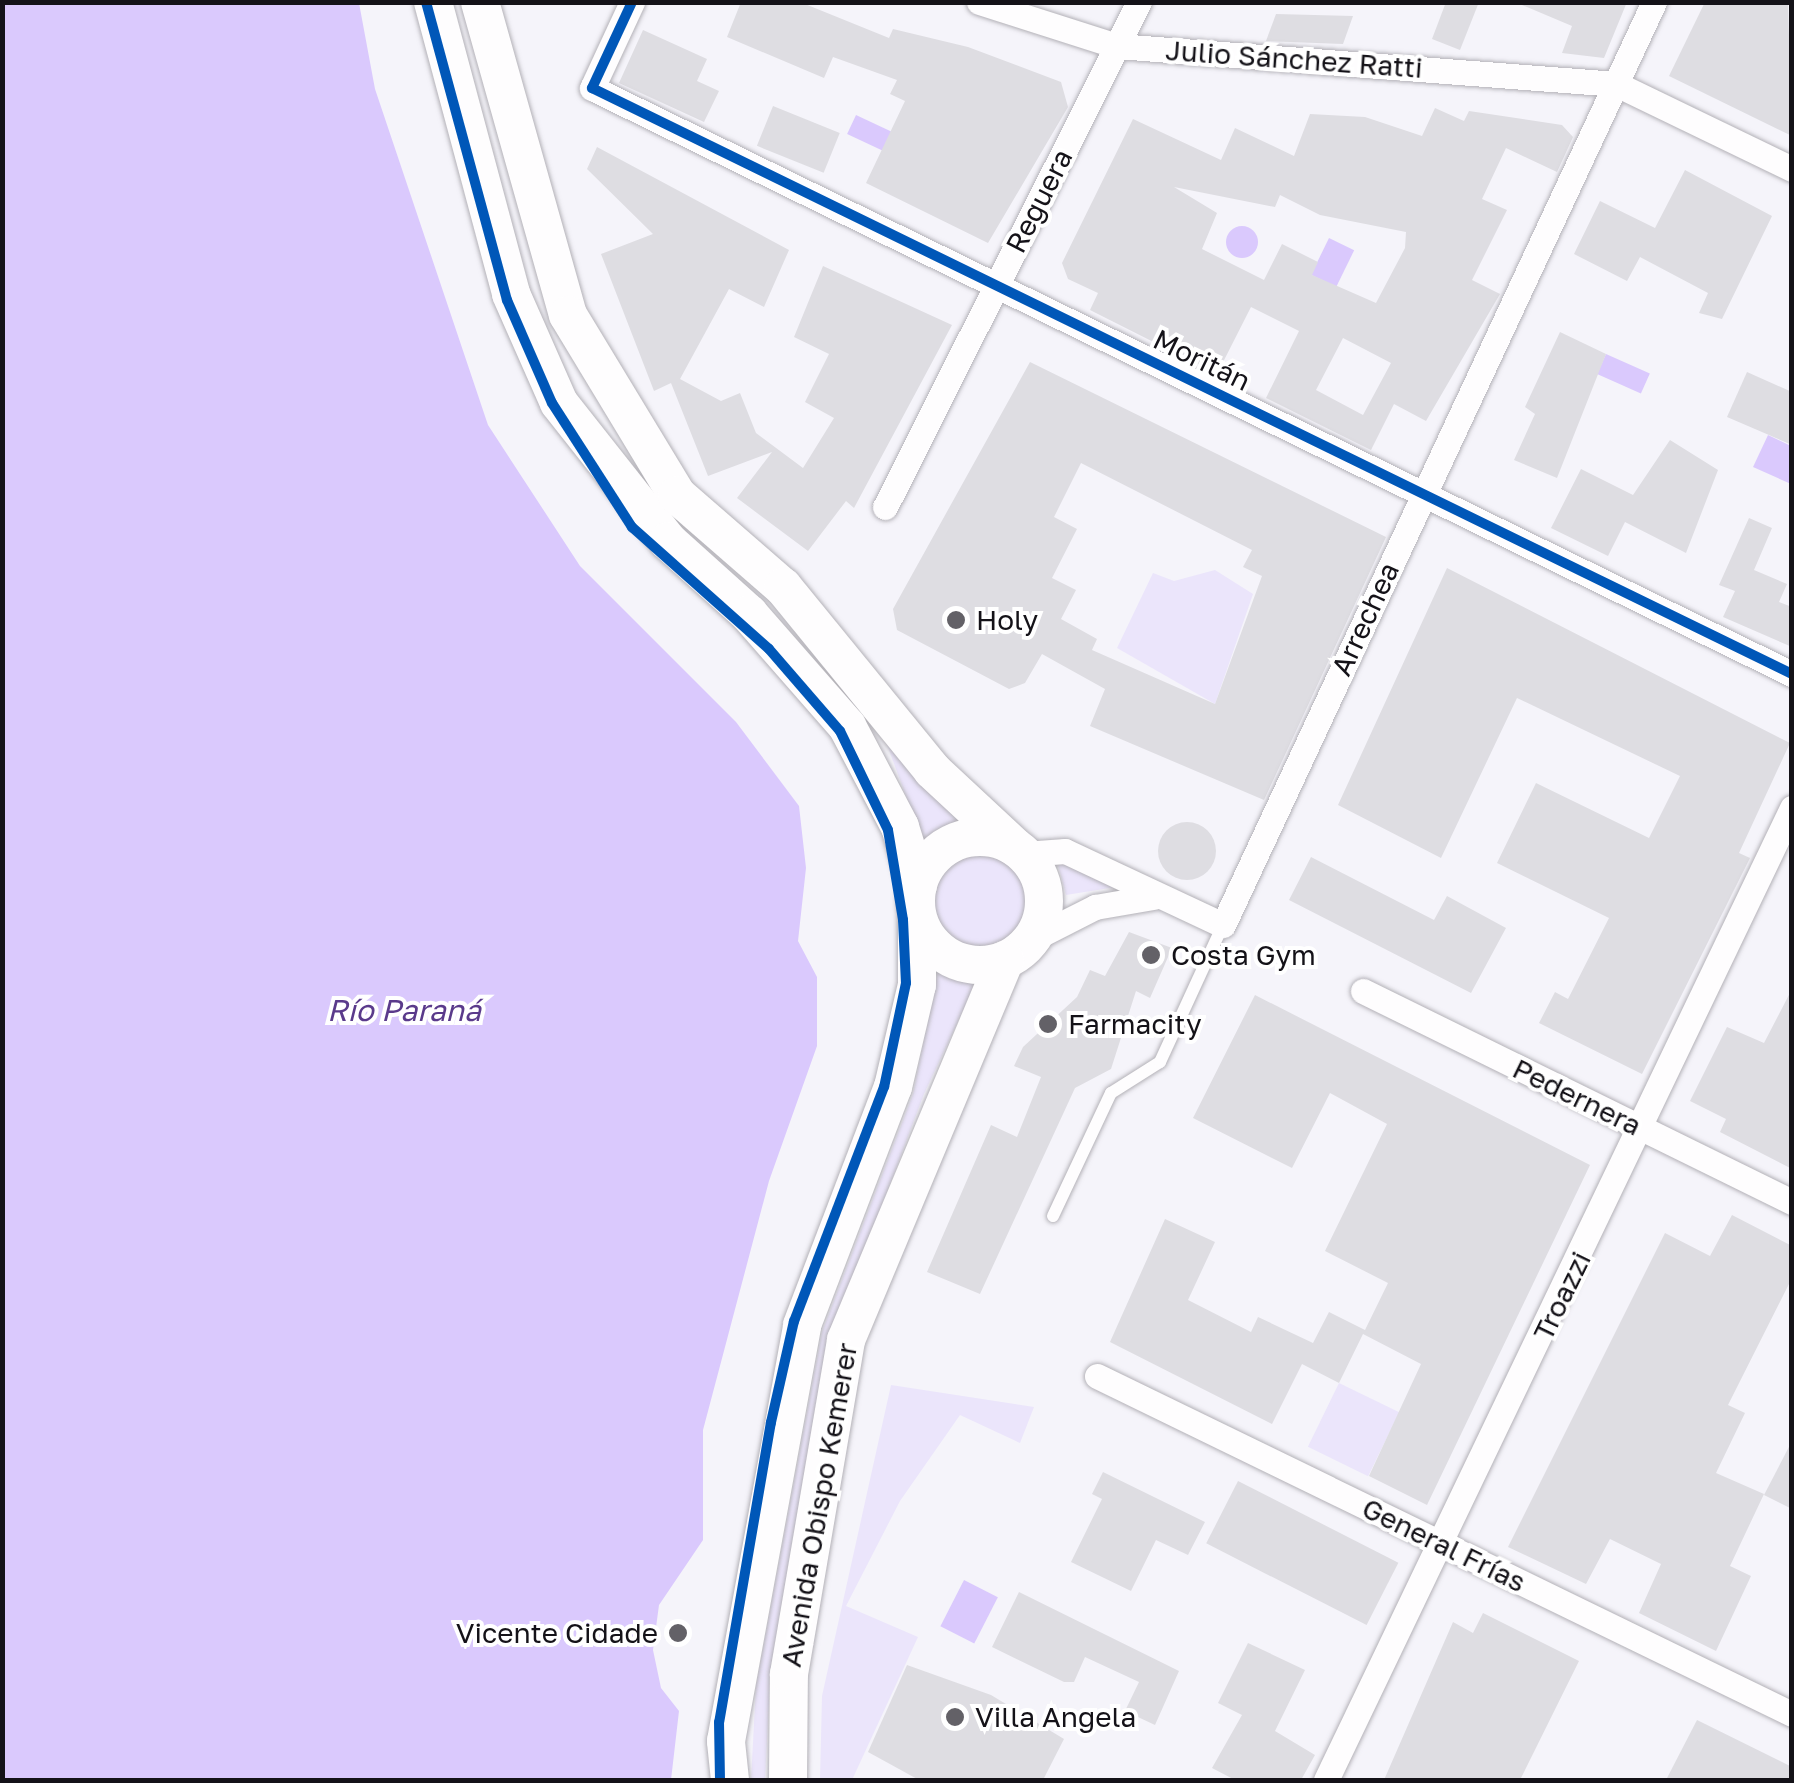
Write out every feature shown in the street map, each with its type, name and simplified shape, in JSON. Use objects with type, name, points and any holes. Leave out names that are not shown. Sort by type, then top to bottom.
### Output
[{"type":"main road","name":"Avenida Obispo Kemerer","points":[[433,2],[511,294],[559,403],[668,541],[847,726],[941,952],[983,965],[1018,950]]},
{"type":"main road","name":"Avenida Obispo Kemerer","points":[[480,2],[568,315],[677,495],[783,587],[932,770],[1020,850],[1044,904],[1018,950],[846,1340],[789,1674],[788,1780]]},
{"type":"main road","points":[[918,900],[956,841],[1020,850]]},
{"type":"main road","name":"Avenida Obispo Kemerer","points":[[730,1780],[726,1741],[802,1325],[893,1087],[917,985],[918,900]]},
{"type":"street","name":"Moritán","points":[[632,2],[592,88],[1792,674]]},
{"type":"street","name":"Julio Sánchez Ratti","points":[[979,2],[1118,46],[1616,84]]},
{"type":"street","name":"Reguera","points":[[885,507],[1139,2]]},
{"type":"street","name":"Arrechea","points":[[1223,925],[1654,2]]},
{"type":"street","points":[[1616,84],[1792,169]]},
{"type":"street","name":"Troazzi","points":[[1326,1780],[1642,1130],[1792,808]]},
{"type":"street","points":[[1020,850],[1065,851],[1153,896],[1223,925]]},
{"type":"street","points":[[1018,950],[1095,907],[1153,896]]},
{"type":"street","name":"Pedernera","points":[[1363,991],[1792,1202]]},
{"type":"street","name":"General Frías","points":[[1097,1376],[1792,1714]]},
{"type":"lane","name":"Arrechea","points":[[1054,1216],[1111,1092],[1160,1062],[1223,925]]},
{"type":"shaded area","points":[[1215,570],[1253,594],[1215,704],[1117,648],[1153,573],[1174,581]]},
{"type":"shaded area","points":[[886,742],[972,823],[942,833],[927,853]]},
{"type":"shaded area","points":[[980,848],[1000,852],[1017,863],[1028,880],[1032,900],[1028,920],[1017,937],[1000,948],[980,952],[960,948],[943,937],[932,920],[928,900],[932,880],[943,863],[960,852]]},
{"type":"shaded area","points":[[1057,861],[1122,886],[1066,895]]},
{"type":"shaded area","points":[[939,967],[977,981],[924,1094],[833,1336],[770,1683],[765,1780],[751,1780],[756,1686],[822,1332],[913,1094]]},
{"type":"shaded area","points":[[1339,1383],[1399,1412],[1368,1476],[1308,1447]]},
{"type":"shaded area","points":[[891,1385],[1034,1407],[1020,1443],[960,1415],[900,1501],[846,1606],[918,1637],[852,1780],[820,1780],[822,1696]]},
{"type":"water","name":"Río Paraná","points":[[3,2],[359,3],[375,89],[488,425],[580,566],[736,722],[799,806],[806,868],[798,941],[817,977],[817,1046],[769,1181],[703,1430],[703,1540],[659,1605],[653,1650],[661,1688],[679,1711],[671,1780],[3,1780]]},
{"type":"water","points":[[856,115],[892,132],[883,151],[847,134]]},
{"type":"water","points":[[1242,226],[1253,231],[1258,242],[1253,253],[1242,258],[1231,253],[1226,242],[1231,231]]},
{"type":"water","points":[[1329,238],[1354,250],[1336,287],[1311,275]]},
{"type":"water","points":[[1606,354],[1650,374],[1641,394],[1597,374]]},
{"type":"water","points":[[1768,435],[1791,446],[1791,484],[1753,467]]},
{"type":"water","points":[[964,1580],[998,1597],[974,1644],[940,1626]]},
{"type":"building","points":[[741,2],[800,2],[889,38],[893,29],[968,47],[1061,82],[1068,107],[988,243],[866,183],[905,101],[890,94],[897,80],[833,57],[824,78],[727,37]]},
{"type":"building","points":[[1446,2],[1479,2],[1460,50],[1432,39]]},
{"type":"building","points":[[1515,2],[1627,2],[1604,58],[1562,53],[1572,26]]},
{"type":"building","points":[[1705,2],[1788,2],[1792,136],[1669,76]]},
{"type":"building","points":[[1276,14],[1353,16],[1343,44],[1266,41]]},
{"type":"building","points":[[643,30],[707,59],[697,81],[719,91],[704,122],[619,83]]},
{"type":"building","points":[[773,106],[840,133],[824,173],[757,146]]},
{"type":"building","points":[[1435,108],[1464,121],[1469,111],[1562,125],[1573,137],[1557,172],[1506,148],[1482,199],[1507,210],[1472,280],[1500,294],[1426,421],[1394,404],[1371,450],[1266,398],[1299,331],[1251,307],[1217,374],[1090,310],[1098,293],[1068,279],[1062,263],[1133,119],[1221,160],[1235,128],[1294,156],[1310,114],[1365,117],[1422,136]],"holes":[[[1174,187],[1275,207],[1280,195],[1320,215],[1406,232],[1405,248],[1376,303],[1312,275],[1318,262],[1282,244],[1264,280],[1202,249],[1217,213]],[[1343,338],[1391,363],[1363,415],[1316,390]]]},
{"type":"building","points":[[597,147],[789,250],[764,307],[729,289],[680,379],[721,401],[740,393],[756,433],[803,468],[834,418],[805,402],[829,354],[794,337],[823,266],[952,325],[854,508],[846,501],[808,551],[737,498],[772,452],[708,476],[671,383],[654,391],[601,254],[653,234],[587,169]]},
{"type":"building","points":[[1685,170],[1772,216],[1722,319],[1699,313],[1708,293],[1640,257],[1627,281],[1574,254],[1600,201],[1655,228]]},
{"type":"building","points":[[1560,332],[1606,354],[1557,478],[1514,460],[1535,414],[1525,407]]},
{"type":"building","points":[[1030,362],[1386,537],[1264,800],[1090,726],[1105,689],[1042,654],[1025,683],[1009,689],[897,630],[893,609]],"holes":[[[1081,463],[1252,550],[1243,567],[1262,576],[1215,704],[1092,650],[1097,639],[1061,619],[1076,590],[1052,578],[1077,529],[1054,517]]]},
{"type":"building","points":[[1747,372],[1792,392],[1792,445],[1727,417]]},
{"type":"building","points":[[1670,440],[1718,470],[1686,553],[1625,522],[1608,556],[1551,528],[1581,469],[1633,495]]},
{"type":"building","points":[[1749,518],[1772,528],[1754,570],[1787,584],[1779,602],[1792,607],[1792,647],[1723,617],[1735,591],[1719,585]]},
{"type":"building","points":[[1447,568],[1790,743],[1739,853],[1750,858],[1642,1074],[1539,1023],[1555,992],[1568,999],[1609,918],[1497,863],[1536,783],[1649,838],[1680,776],[1517,698],[1441,858],[1338,805]]},
{"type":"building","points":[[1187,822],[1208,830],[1216,851],[1208,872],[1187,880],[1166,872],[1158,851],[1166,830]]},
{"type":"building","points":[[1311,857],[1434,920],[1447,896],[1506,928],[1471,993],[1289,900]]},
{"type":"building","points":[[1129,932],[1172,948],[1150,998],[1136,991],[1111,1069],[1075,1088],[980,1294],[927,1272],[991,1125],[1017,1137],[1041,1077],[1014,1066],[1023,1047],[1077,997],[1090,970],[1105,976]]},
{"type":"building","points":[[1792,989],[1792,1169],[1720,1132],[1726,1119],[1690,1101],[1727,1027],[1764,1043]]},
{"type":"building","points":[[1255,995],[1590,1165],[1427,1505],[1369,1476],[1421,1364],[1363,1334],[1339,1383],[1302,1364],[1272,1424],[1110,1342],[1165,1219],[1215,1242],[1188,1300],[1251,1332],[1258,1317],[1313,1343],[1329,1312],[1365,1330],[1388,1283],[1325,1251],[1387,1124],[1330,1093],[1292,1168],[1193,1118]]},
{"type":"building","points":[[1732,1215],[1792,1246],[1792,1278],[1728,1405],[1745,1413],[1716,1473],[1764,1494],[1730,1566],[1751,1576],[1716,1651],[1639,1613],[1661,1564],[1610,1539],[1586,1584],[1508,1547],[1665,1233],[1710,1256]]},
{"type":"building","points":[[1792,1441],[1792,1509],[1764,1495]]},
{"type":"building","points":[[1103,1472],[1205,1522],[1188,1555],[1156,1540],[1131,1591],[1071,1562],[1102,1499],[1092,1494]]},
{"type":"building","points":[[1238,1481],[1398,1563],[1367,1625],[1206,1543]]},
{"type":"building","points":[[1019,1592],[1179,1671],[1155,1725],[1125,1711],[1139,1682],[1085,1657],[1074,1682],[1064,1682],[992,1647]]},
{"type":"building","points":[[1483,1613],[1579,1661],[1520,1780],[1384,1780],[1453,1622],[1473,1633]]},
{"type":"building","points":[[1248,1643],[1305,1670],[1275,1731],[1315,1755],[1301,1780],[1235,1780],[1212,1768],[1242,1715],[1218,1703]]},
{"type":"building","name":"Villa Angela","points":[[907,1665],[991,1695],[1064,1739],[1043,1780],[919,1780],[868,1752]]},
{"type":"building","points":[[1697,1720],[1792,1767],[1792,1780],[1666,1780]]},
{"type":"cycle path","points":[[426,2],[507,300],[552,403],[632,527],[769,649],[840,731],[888,830],[903,920],[906,983],[884,1087],[794,1321],[771,1422],[719,1722],[720,1780]]},
{"type":"cycle path","points":[[632,2],[592,88],[1792,674]]},
{"type":"place","name":"Holy","points":[[956,620]]},
{"type":"place","name":"Costa Gym","points":[[1151,955]]},
{"type":"place","name":"Farmacity","points":[[1048,1024]]},
{"type":"place","name":"Vicente Cidade","points":[[678,1633]]},
{"type":"place","name":"Villa Angela","points":[[955,1717]]}]
